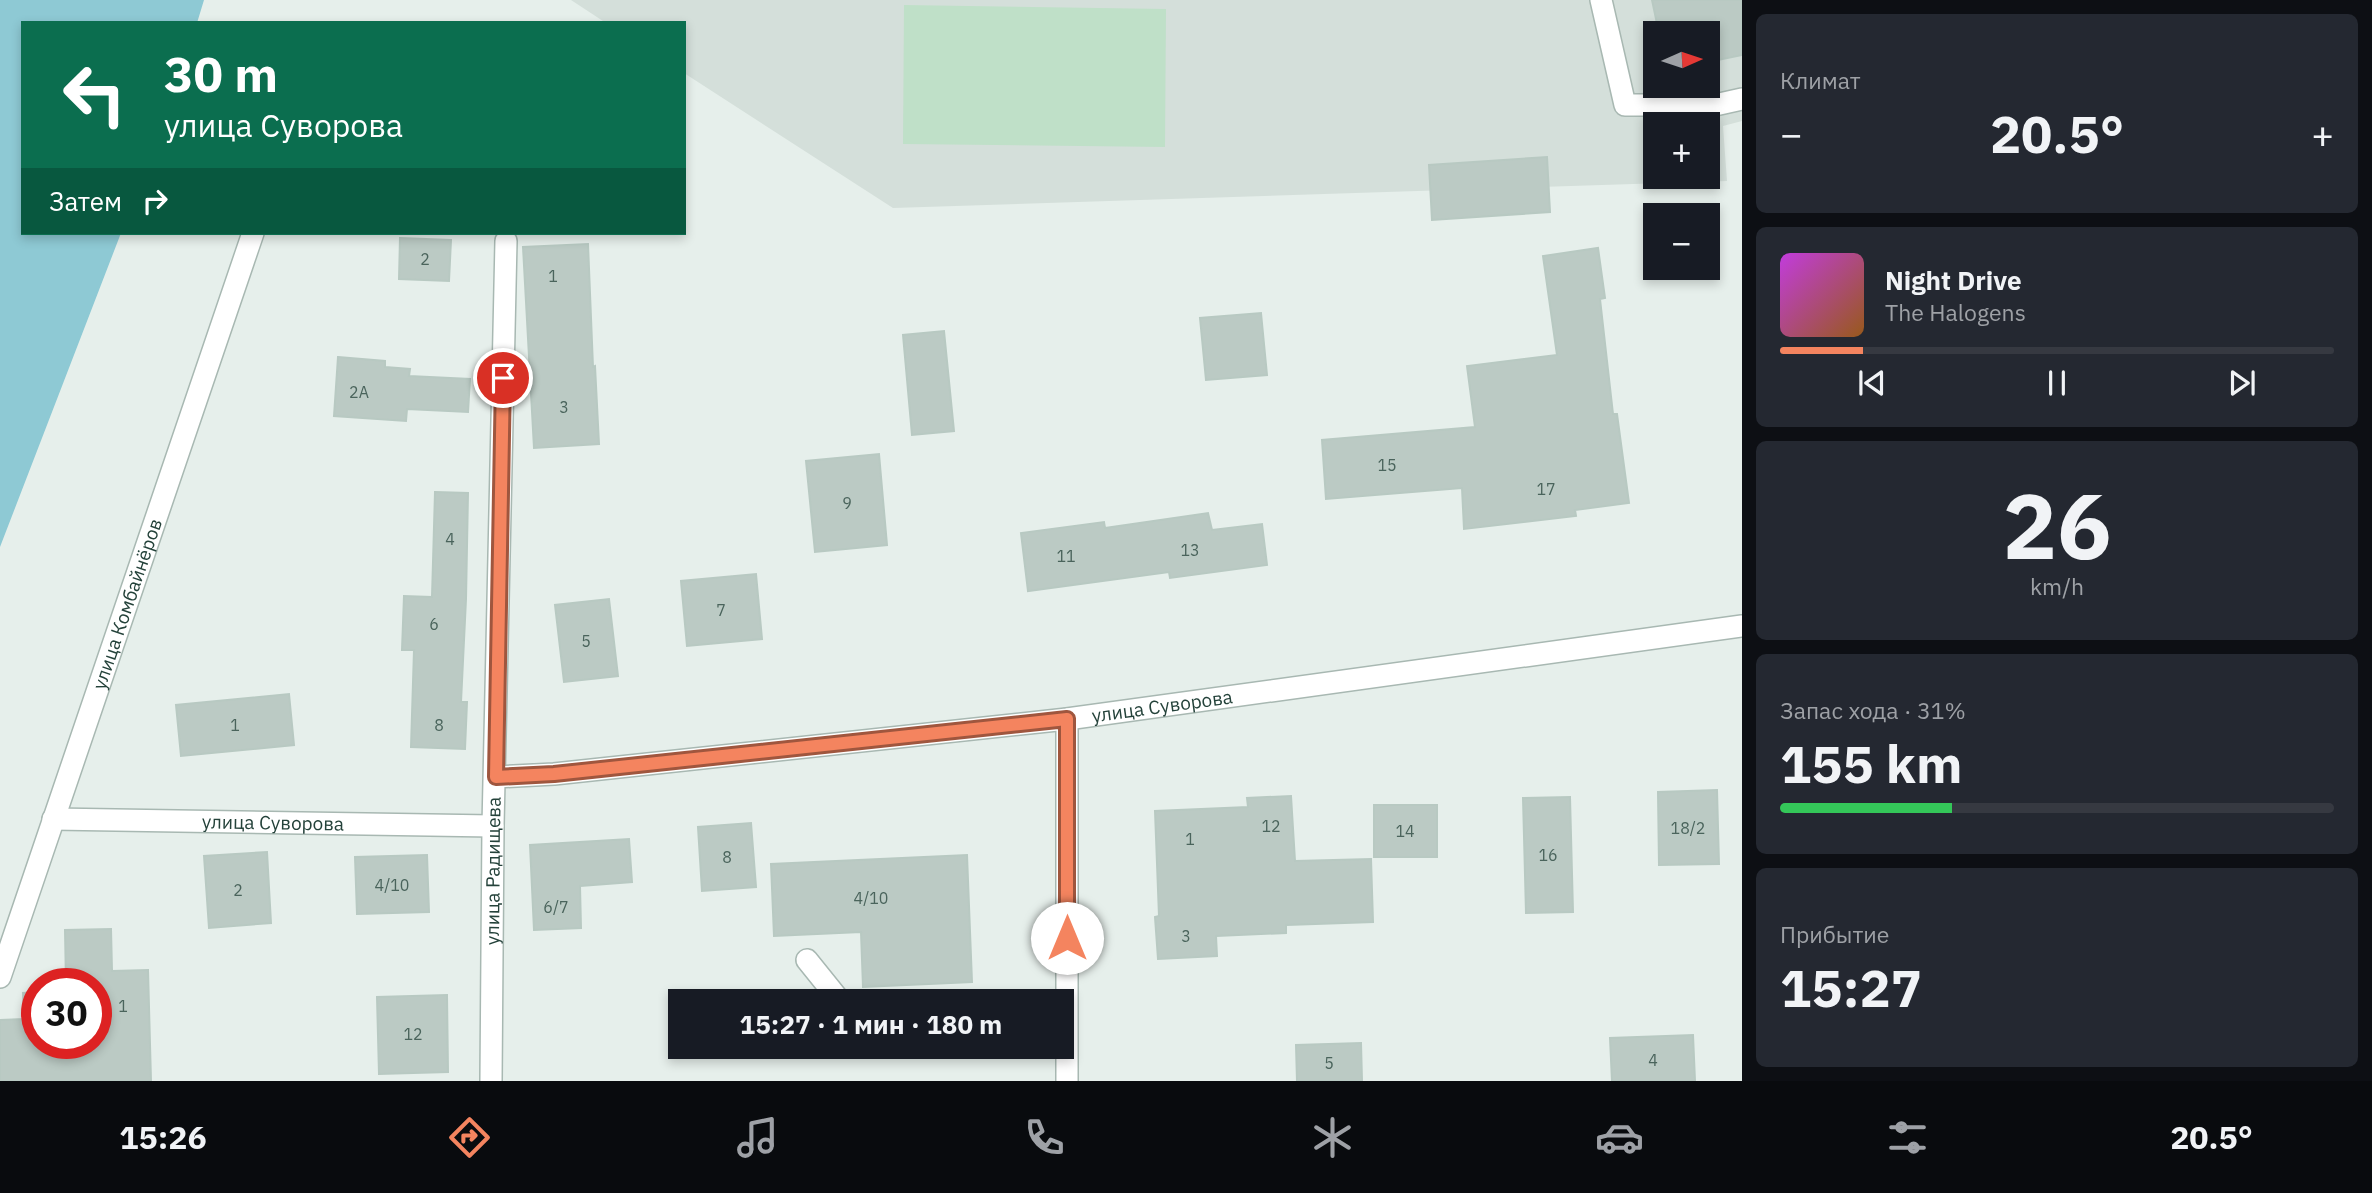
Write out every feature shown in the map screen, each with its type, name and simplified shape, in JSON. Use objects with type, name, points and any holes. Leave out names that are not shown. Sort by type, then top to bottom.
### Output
[{"type":"street","points":[[1601,0],[1625,105],[1715,105],[1742,99]]},
{"type":"street","name":"улица Комбайнёров","points":[[0,978],[252,235]]},
{"type":"street","name":"улица Радищева","points":[[491,1081],[493,826],[506,242]]},
{"type":"street","name":"улица Суворова","points":[[496,777],[554,774],[1067,719],[1742,626]]},
{"type":"street","points":[[1065,989],[1067,719]]},
{"type":"street","name":"улица Суворова","points":[[53,819],[493,826]]},
{"type":"street","points":[[807,960],[830,989]]},
{"type":"street","points":[[1066,1059],[1067,1081]]},
{"type":"shaded area","points":[[571,0],[1742,0],[1742,121],[1723,126],[1727,181],[1720,181],[1720,112],[1643,112],[1643,184],[893,208],[686,74],[686,21],[603,21]]},
{"type":"green space","points":[[904,5],[1166,9],[1165,147],[903,144]]},
{"type":"water","points":[[0,0],[204,0],[198,21],[21,21],[21,235],[120,235],[0,547]]},
{"type":"building","points":[[1652,0],[1742,0],[1742,55],[1720,60],[1720,21],[1656,21]]},
{"type":"building","points":[[1547,157],[1550,212],[1432,220],[1429,165]]},
{"type":"building","points":[[400,238],[451,240],[449,281],[399,279]]},
{"type":"building","points":[[588,244],[599,444],[534,448],[523,247]]},
{"type":"building","points":[[1598,248],[1605,298],[1600,299],[1613,414],[1617,414],[1629,503],[1575,510],[1576,516],[1464,529],[1462,488],[1326,499],[1322,440],[1475,427],[1467,366],[1557,355],[1543,256]]},
{"type":"building","points":[[1261,313],[1267,375],[1206,380],[1200,318]]},
{"type":"building","points":[[944,331],[954,431],[912,435],[903,335]]},
{"type":"building","points":[[338,357],[385,361],[385,367],[410,369],[409,376],[470,379],[468,412],[407,409],[406,421],[334,416]]},
{"type":"building","points":[[879,454],[887,545],[815,552],[806,461]]},
{"type":"building","points":[[435,492],[468,493],[461,702],[467,702],[465,749],[411,747],[414,650],[402,650],[404,596],[432,597]]},
{"type":"building","points":[[1208,513],[1212,530],[1262,524],[1267,565],[1170,578],[1169,572],[1028,591],[1021,533],[1104,522],[1105,528]]},
{"type":"building","points":[[756,574],[762,639],[687,646],[681,581]]},
{"type":"building","points":[[609,599],[618,676],[564,682],[555,605]]},
{"type":"building","points":[[289,694],[294,745],[181,756],[176,705]]},
{"type":"building","points":[[1717,790],[1719,864],[1659,865],[1658,792]]},
{"type":"building","points":[[1291,796],[1295,861],[1371,859],[1373,922],[1286,925],[1286,933],[1216,936],[1217,956],[1158,959],[1155,917],[1159,916],[1155,811],[1248,807],[1247,798]]},
{"type":"building","points":[[1570,797],[1573,912],[1526,913],[1523,798]]},
{"type":"building","points":[[1374,805],[1437,805],[1437,857],[1374,857]]},
{"type":"building","points":[[751,823],[756,887],[702,891],[698,827]]},
{"type":"building","points":[[629,839],[632,882],[580,886],[581,928],[534,930],[530,845]]},
{"type":"building","points":[[267,852],[271,923],[209,928],[204,856]]},
{"type":"building","points":[[427,855],[429,912],[357,914],[355,857]]},
{"type":"building","points":[[967,855],[972,982],[863,987],[861,932],[774,936],[771,864]]},
{"type":"building","points":[[111,929],[112,968],[66,968],[65,930]]},
{"type":"building","points":[[148,970],[151,1081],[0,1081],[0,1020],[21,1019],[21,1059],[112,1059],[112,971]]},
{"type":"building","points":[[447,995],[448,1072],[379,1074],[377,997]]},
{"type":"building","points":[[1693,1035],[1695,1081],[1612,1081],[1610,1038]]},
{"type":"building","points":[[1361,1043],[1362,1081],[1297,1081],[1296,1045]]},
{"type":"route","points":[[503,378],[496,777],[554,774],[1067,719],[1067,938]]}]
